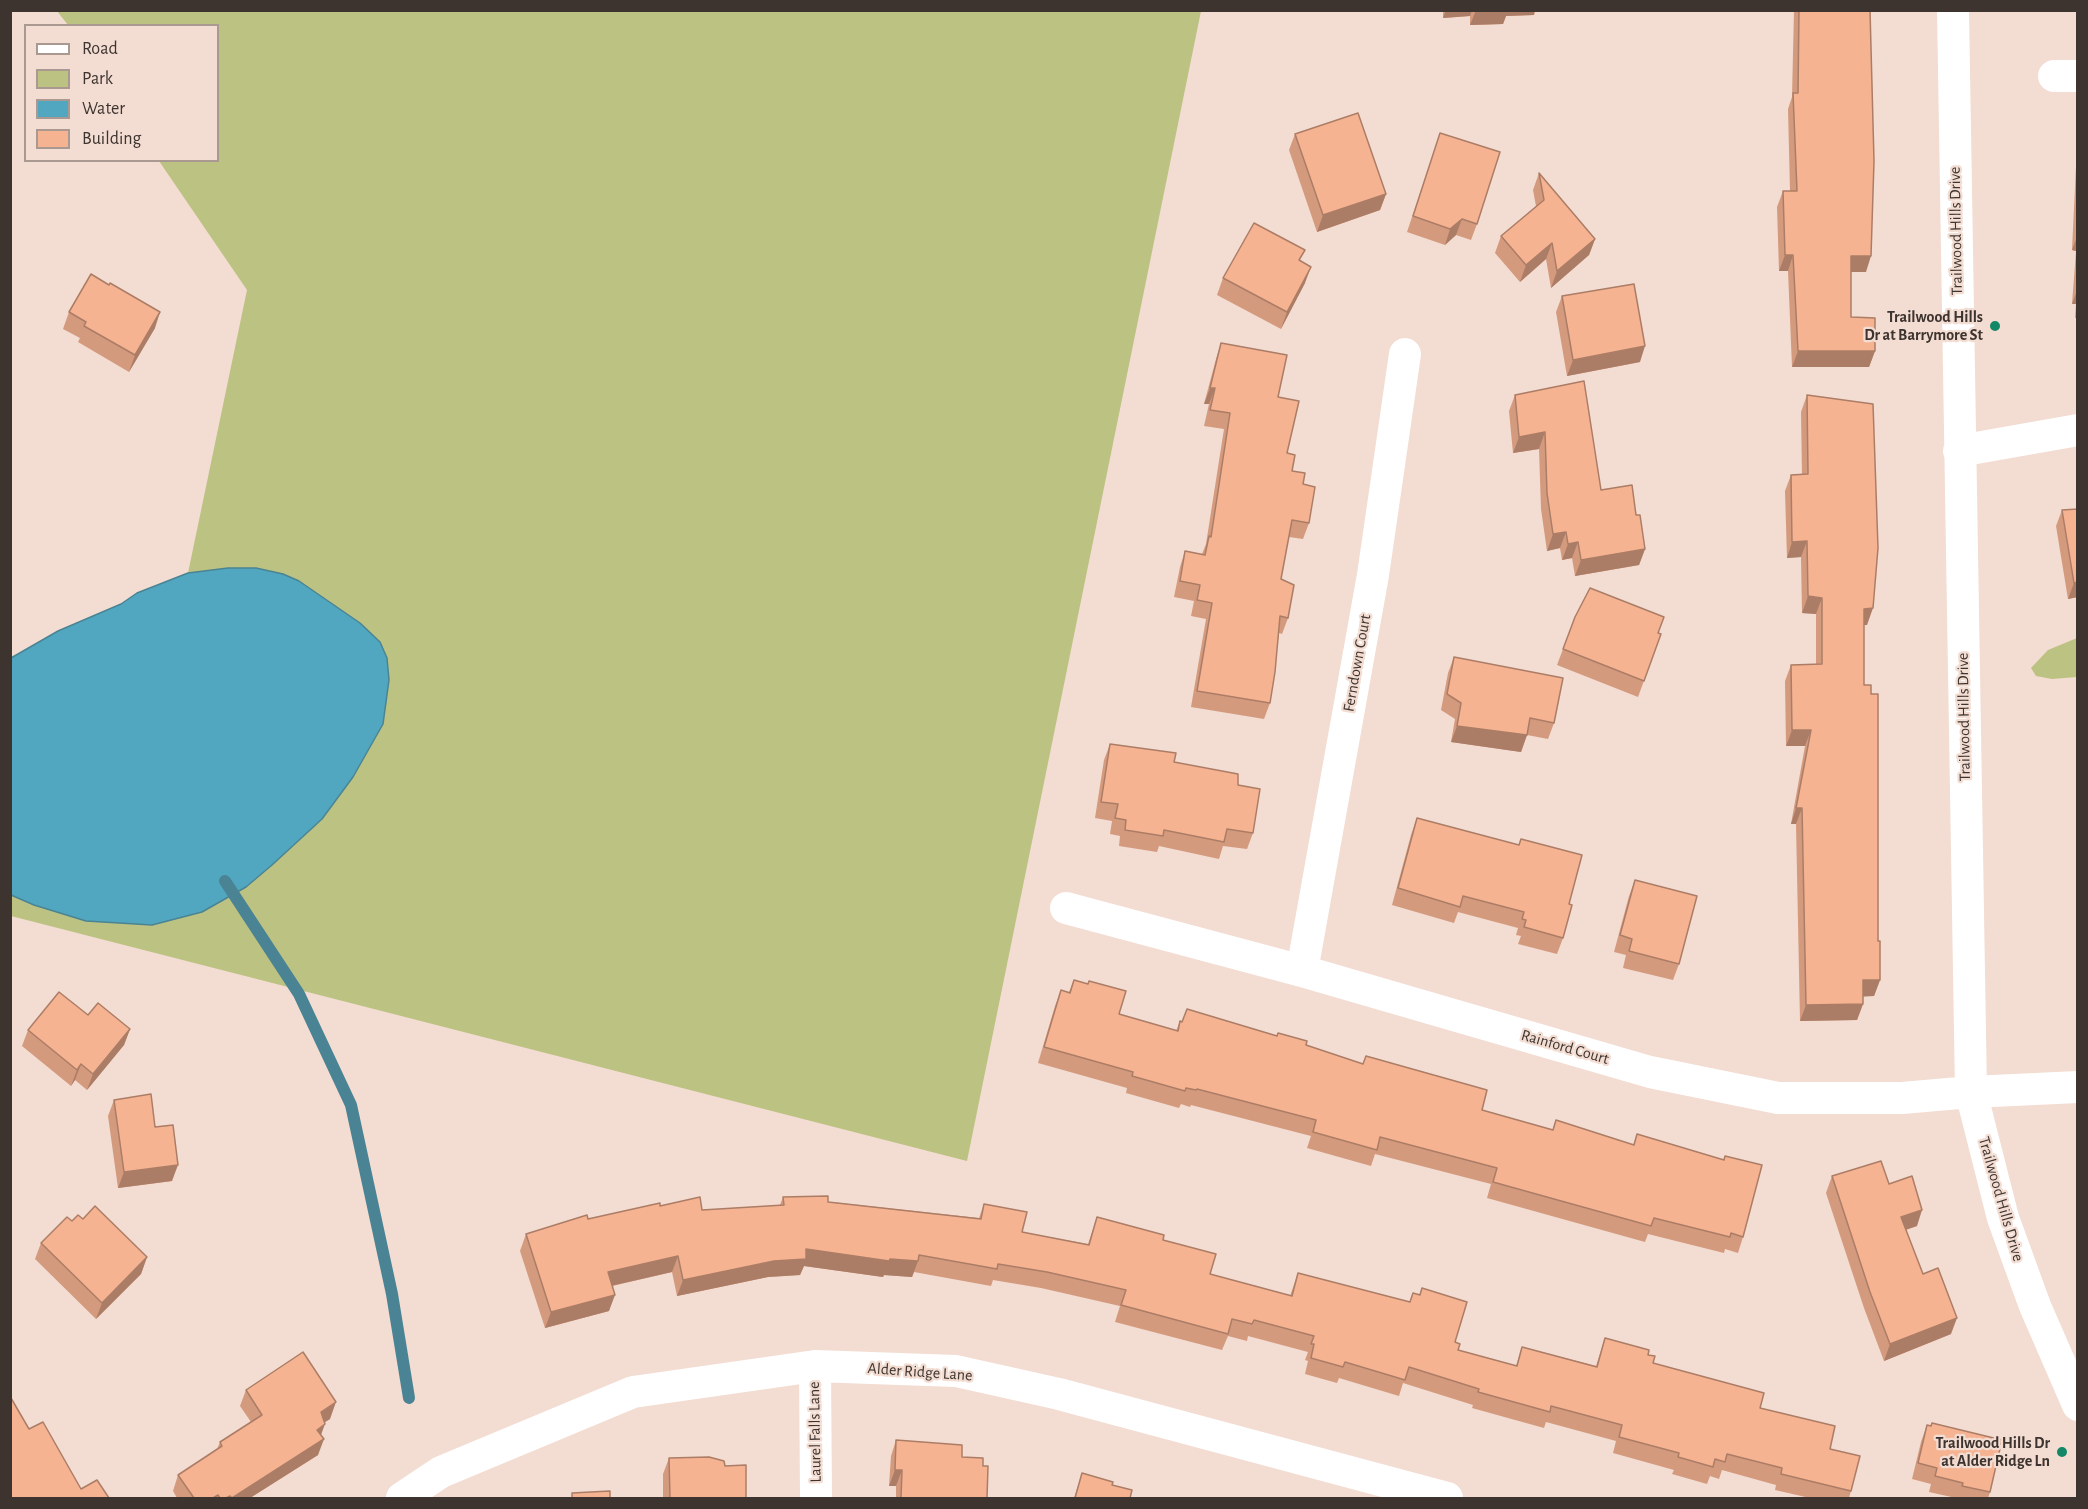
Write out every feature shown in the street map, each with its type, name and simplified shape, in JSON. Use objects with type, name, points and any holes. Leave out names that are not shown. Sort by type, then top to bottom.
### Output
[{"type":"street","name":"Trailwood Hills Drive","points":[[1953,10],[1971,1092],[2003,1218],[2035,1306],[2078,1405]]},
{"type":"street","name":"Ferndown Court","points":[[1302,970],[1373,575],[1405,354]]},
{"type":"street","points":[[1959,451],[2078,430]]},
{"type":"street","name":"Rainford Court","points":[[1066,908],[1302,970],[1650,1072],[1778,1098],[1902,1098],[2078,1087]]},
{"type":"street","name":"Alder Ridge Lane","points":[[402,1498],[441,1472],[633,1392],[815,1365],[956,1371],[1059,1394],[1358,1487],[1447,1498]]},
{"type":"street","name":"Laurel Falls Lane","points":[[815,1365],[816,1498]]},
{"type":"green space","points":[[57,11],[1201,11],[967,1161],[11,916],[10,895],[34,905],[234,894],[246,887],[322,819],[353,777],[383,724],[256,568],[228,568],[188,573],[247,290],[160,162],[219,162],[219,24],[67,24]]},
{"type":"green space","points":[[2077,638],[2077,677],[2052,679],[2036,676],[2031,668],[2048,650]]},
{"type":"water","points":[[228,568],[256,568],[283,574],[299,581],[360,623],[380,642],[387,658],[389,680],[383,724],[353,777],[322,819],[272,865],[246,887],[202,912],[152,925],[86,921],[34,905],[11,895],[11,658],[58,631],[121,604],[137,593],[188,573]]},
{"type":"building","points":[[1799,10],[1870,10],[1874,161],[1871,256],[1851,256],[1851,317],[1875,318],[1875,351],[1798,351],[1793,255],[1785,255],[1783,191],[1797,191],[1793,93],[1798,93]]},
{"type":"building","points":[[1358,113],[1386,194],[1323,215],[1295,134]]},
{"type":"building","points":[[1440,133],[1500,152],[1477,224],[1462,219],[1450,229],[1413,216]]},
{"type":"building","points":[[1539,173],[1595,239],[1557,271],[1552,243],[1526,265],[1501,236],[1544,200]]},
{"type":"building","points":[[1254,223],[1305,250],[1299,260],[1311,267],[1287,312],[1223,278]]},
{"type":"building","points":[[91,274],[160,312],[135,355],[84,326],[86,322],[69,312]]},
{"type":"building","points":[[1634,284],[1645,346],[1573,360],[1562,296]]},
{"type":"building","points":[[1221,343],[1287,355],[1278,397],[1299,401],[1287,453],[1295,455],[1292,471],[1305,473],[1303,484],[1315,487],[1309,523],[1292,520],[1281,579],[1294,585],[1288,618],[1280,616],[1270,703],[1197,691],[1212,603],[1197,600],[1200,585],[1180,581],[1185,551],[1205,555],[1209,536],[1211,537],[1230,413],[1210,410],[1215,388],[1210,388]]},
{"type":"building","points":[[1584,381],[1601,490],[1632,485],[1636,515],[1640,515],[1645,549],[1581,560],[1578,542],[1568,544],[1566,532],[1553,534],[1547,493],[1545,432],[1519,437],[1515,395]]},
{"type":"building","points":[[1807,395],[1873,404],[1878,548],[1873,608],[1864,609],[1864,685],[1871,685],[1871,694],[1878,694],[1880,980],[1863,980],[1863,1004],[1806,1005],[1802,808],[1796,808],[1811,730],[1792,730],[1791,665],[1822,664],[1822,598],[1808,596],[1807,541],[1792,542],[1791,475],[1808,474]]},
{"type":"building","points":[[2078,509],[2078,582],[2074,583],[2062,510]]},
{"type":"building","points":[[1590,588],[1664,617],[1658,633],[1661,634],[1644,681],[1563,649],[1575,617]]},
{"type":"building","points":[[1454,657],[1563,678],[1554,723],[1530,718],[1527,735],[1457,726],[1461,703],[1447,694]]},
{"type":"building","points":[[1110,744],[1176,753],[1174,762],[1238,774],[1238,785],[1260,789],[1253,833],[1227,829],[1224,842],[1164,830],[1163,836],[1125,830],[1126,820],[1115,818],[1118,804],[1101,802]]},
{"type":"building","points":[[1417,818],[1519,845],[1521,839],[1582,855],[1563,938],[1524,927],[1526,920],[1522,919],[1524,912],[1463,896],[1460,907],[1398,888]]},
{"type":"building","points":[[1635,880],[1697,896],[1679,964],[1629,951],[1632,939],[1620,935]]},
{"type":"building","points":[[1074,980],[1088,984],[1089,981],[1126,991],[1119,1014],[1178,1031],[1180,1021],[1182,1022],[1187,1009],[1277,1036],[1278,1033],[1307,1041],[1306,1045],[1363,1064],[1366,1056],[1487,1090],[1482,1110],[1553,1130],[1556,1120],[1634,1145],[1637,1134],[1724,1160],[1725,1156],[1762,1165],[1743,1237],[1731,1233],[1730,1237],[1654,1218],[1651,1226],[1493,1182],[1497,1168],[1380,1137],[1377,1150],[1313,1132],[1316,1120],[1197,1089],[1186,1088],[1185,1091],[1132,1076],[1133,1072],[1044,1047],[1061,990],[1070,993]]},
{"type":"building","points":[[59,992],[88,1015],[98,1003],[130,1029],[93,1074],[81,1064],[77,1070],[28,1030]]},
{"type":"building","points":[[151,1094],[155,1127],[173,1125],[178,1165],[124,1172],[114,1100]]},
{"type":"building","points":[[1881,1161],[1889,1184],[1912,1176],[1922,1210],[1901,1217],[1923,1274],[1938,1268],[1957,1318],[1890,1344],[1870,1292],[1832,1176]]},
{"type":"building","points":[[828,1196],[828,1202],[981,1219],[984,1204],[1027,1212],[1022,1232],[1089,1245],[1097,1217],[1164,1235],[1163,1240],[1216,1254],[1210,1274],[1292,1296],[1298,1273],[1410,1302],[1413,1293],[1420,1295],[1422,1288],[1467,1302],[1455,1342],[1460,1344],[1458,1350],[1517,1366],[1522,1347],[1597,1367],[1605,1338],[1649,1350],[1648,1355],[1655,1356],[1653,1363],[1764,1393],[1760,1408],[1835,1426],[1830,1449],[1860,1456],[1851,1491],[1781,1474],[1782,1468],[1727,1454],[1725,1462],[1715,1459],[1713,1467],[1678,1457],[1679,1453],[1619,1437],[1622,1425],[1551,1406],[1550,1412],[1478,1392],[1479,1389],[1409,1367],[1405,1380],[1345,1362],[1343,1367],[1311,1358],[1314,1344],[1311,1344],[1314,1336],[1254,1320],[1252,1324],[1232,1319],[1228,1334],[1121,1305],[1126,1290],[1047,1272],[998,1264],[997,1269],[919,1255],[918,1261],[890,1259],[889,1261],[806,1249],[806,1259],[774,1261],[683,1280],[678,1256],[608,1272],[615,1295],[551,1312],[526,1234],[587,1215],[588,1219],[660,1203],[660,1206],[700,1197],[702,1210],[784,1205],[783,1197]]},
{"type":"building","points":[[95,1206],[147,1257],[102,1303],[41,1243],[67,1217],[72,1221],[78,1215],[83,1219]]},
{"type":"building","points":[[303,1352],[336,1402],[321,1412],[325,1424],[317,1430],[324,1439],[232,1498],[230,1496],[220,1498],[218,1495],[213,1498],[194,1498],[178,1475],[222,1446],[220,1442],[262,1415],[246,1390]]},
{"type":"building","points":[[11,1398],[29,1429],[43,1422],[81,1489],[97,1480],[109,1498],[12,1498],[10,1495]]},
{"type":"building","points":[[1932,1423],[2002,1440],[1990,1492],[1962,1486],[1963,1483],[1935,1476],[1937,1468],[1918,1463],[1927,1425],[1931,1426]]},
{"type":"building","points":[[896,1440],[962,1445],[962,1457],[983,1458],[983,1466],[988,1466],[987,1498],[901,1498],[902,1470],[895,1470]]},
{"type":"building","points":[[709,1457],[724,1461],[725,1466],[746,1465],[746,1498],[670,1498],[669,1458]]},
{"type":"building","points":[[1082,1473],[1132,1490],[1130,1498],[1075,1498]]},
{"type":"building","points":[[610,1491],[610,1498],[572,1498],[572,1493]]},
{"type":"waterway","points":[[225,881],[299,994],[351,1105],[392,1294],[409,1398]]},
{"type":"place","name":"Trailwood Hills Dr at Barrymore St","points":[[1995,326]]},
{"type":"place","name":"Trailwood Hills Dr at Alder Ridge Ln","points":[[2062,1452]]}]
